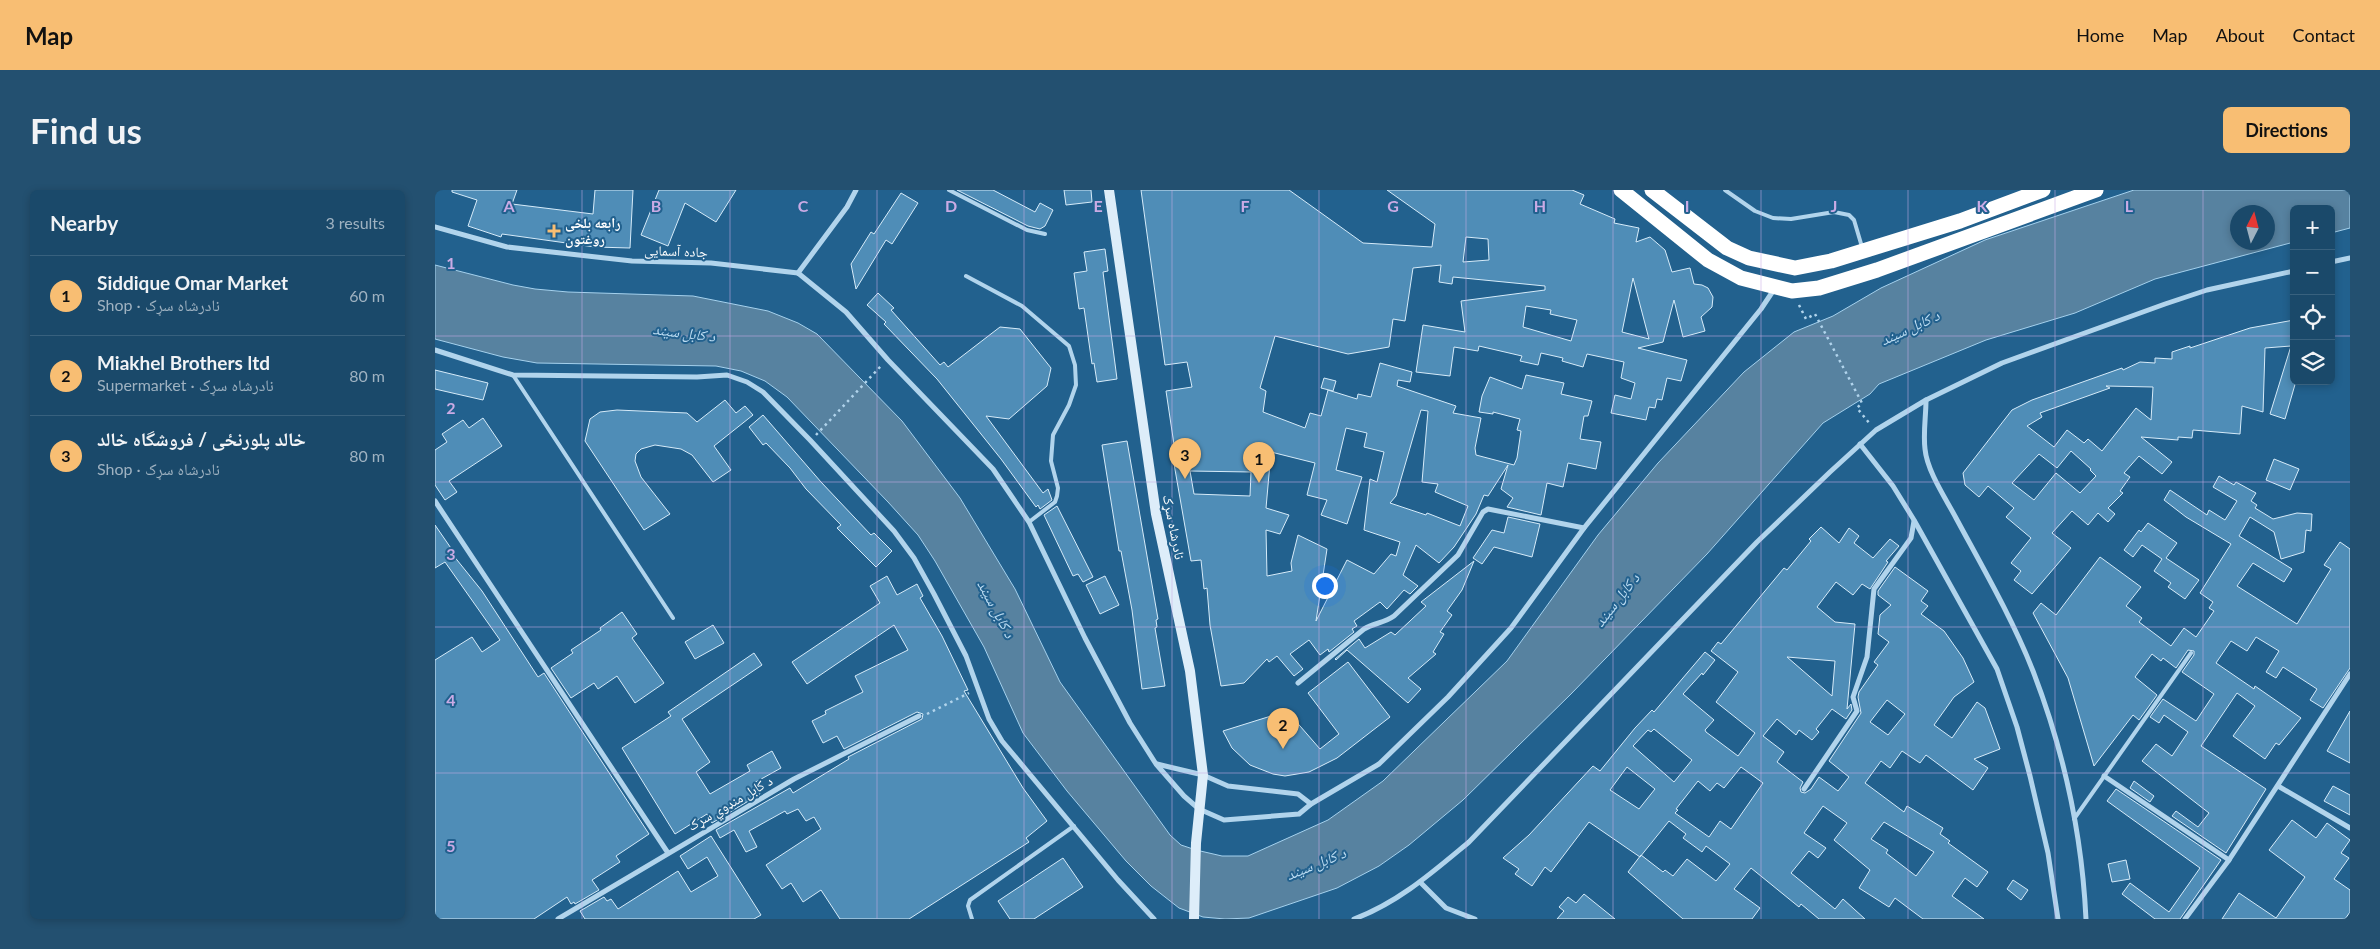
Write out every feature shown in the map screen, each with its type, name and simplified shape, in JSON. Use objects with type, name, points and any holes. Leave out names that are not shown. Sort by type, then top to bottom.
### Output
[{"type":"highway","points":[[1621,190],[1707,260],[1741,278],[1792,291],[1819,288],[1914,257],[2096,190]]},
{"type":"highway","points":[[1652,190],[1708,235],[1749,258],[1795,268],[1863,252],[1960,221],[2043,190]]},
{"type":"street","points":[[856,190],[847,207],[799,273],[846,312],[887,360],[993,469],[1029,522],[1094,655],[1130,722],[1156,764],[1184,796],[1199,809],[1224,820],[1299,814],[1311,804],[1379,764],[1448,697],[1511,628],[1584,528],[1761,309],[1775,288]]},
{"type":"street","name":"نادرشاه سړک","points":[[1109,190],[1157,514],[1190,671],[1203,774],[1196,843],[1194,919]]},
{"type":"street","name":"جاده آسمایی","points":[[435,227],[507,247],[632,261],[711,263],[799,273]]},
{"type":"street","points":[[2335,261],[2350,258]]},
{"type":"street","points":[[1354,919],[1367,914],[1420,882],[1489,822],[1757,542],[1876,430],[1926,400],[2002,363],[2207,290],[2290,272]]},
{"type":"street","points":[[435,350],[513,376],[697,377],[727,375],[747,382],[763,392],[881,517],[914,558],[966,656],[989,719],[1001,741],[1140,906],[1154,919]]},
{"type":"street","points":[[1926,400],[1925,450],[1935,479],[2008,616],[2033,671],[2068,787],[2074,819],[2086,919]]},
{"type":"street","points":[[1861,444],[1915,520],[1997,669],[2031,776],[2048,853],[2058,919]]},
{"type":"street","points":[[435,501],[668,853]]},
{"type":"street","points":[[1298,683],[1364,629],[1374,623],[1384,623],[1394,616],[1458,555],[1483,512],[1488,510],[1584,528]]},
{"type":"street","points":[[1804,789],[1857,711],[1853,697],[1867,658],[1874,590],[1911,538],[1915,520]]},
{"type":"street","points":[[2185,919],[2229,860],[2350,674]]},
{"type":"street","name":"د کابل منډوي سړک","points":[[558,919],[794,779],[919,716]]},
{"type":"street","points":[[1156,764],[1203,774],[1228,786],[1297,794],[1311,804]]},
{"type":"street","points":[[2104,776],[2229,860]]},
{"type":"street","points":[[2278,786],[2350,828]]},
{"type":"street","points":[[1420,882],[1446,908],[1475,919]]},
{"type":"lane","points":[[949,190],[1027,230],[1045,234]]},
{"type":"lane","points":[[1725,190],[1755,211],[1773,218],[1791,219],[1834,212],[1849,215],[1853,220],[1863,252]]},
{"type":"lane","points":[[966,276],[1022,306],[1069,346],[1075,365],[1076,385],[1069,405],[1053,435],[1051,450],[1057,496],[1055,502],[1029,522]]},
{"type":"lane","points":[[513,376],[673,618]]},
{"type":"lane","points":[[2074,819],[2191,653]]},
{"type":"lane","points":[[972,919],[968,906],[970,900],[1074,826]]},
{"type":"path","points":[[1806,319],[1815,314],[1862,403],[1857,408],[1876,430]]},
{"type":"path","points":[[817,434],[877,370]]},
{"type":"path","points":[[919,716],[977,689]]},
{"type":"water","name":"د کابل سيند","points":[[2134,190],[2350,190],[2350,228],[2335,232],[2335,205],[2290,205],[2290,243],[2275,247],[2275,205],[2230,205],[2230,250],[2264,250],[2155,279],[2075,313],[1986,340],[1879,384],[1870,394],[1823,423],[1707,554],[1571,694],[1463,800],[1409,845],[1379,866],[1337,888],[1249,918],[1225,919],[1203,917],[1179,908],[1151,886],[1126,861],[1067,791],[1023,733],[984,647],[918,535],[787,397],[765,381],[741,371],[716,366],[537,363],[503,357],[435,339],[435,265],[535,289],[568,292],[693,296],[768,311],[798,323],[817,334],[902,421],[960,498],[1015,589],[1060,682],[1170,835],[1181,845],[1196,850],[1222,856],[1248,856],[1328,820],[1383,781],[1507,661],[1598,535],[1658,463],[1744,372],[1794,332],[1833,316],[1881,288],[1985,240]]},
{"type":"building","points":[[452,190],[517,190],[512,204],[593,214],[595,190],[633,190],[630,248],[595,247],[502,234],[501,237],[468,226],[477,200],[452,192]]},
{"type":"building","points":[[659,190],[736,190],[716,222],[685,203],[668,246],[641,235]]},
{"type":"building","points":[[957,190],[993,190],[1035,212],[1040,203],[1053,210],[1045,226],[1040,229],[1028,226]]},
{"type":"building","points":[[1064,190],[1091,190],[1092,202],[1066,205]]},
{"type":"building","points":[[1141,190],[1289,190],[1363,243],[1432,247],[1435,224],[1387,190],[1572,190],[1584,195],[1580,204],[1615,219],[1614,223],[1639,228],[1636,242],[1650,237],[1665,250],[1672,272],[1690,268],[1694,284],[1708,288],[1713,297],[1712,307],[1701,317],[1705,331],[1683,337],[1674,300],[1663,342],[1638,348],[1687,360],[1681,381],[1667,378],[1662,400],[1657,399],[1655,408],[1649,407],[1646,420],[1611,413],[1615,395],[1631,399],[1635,383],[1621,378],[1624,362],[1587,354],[1583,367],[1562,361],[1563,358],[1541,353],[1538,365],[1520,361],[1522,356],[1479,346],[1478,351],[1454,347],[1450,376],[1416,372],[1423,325],[1465,332],[1461,301],[1545,290],[1545,286],[1453,277],[1452,284],[1439,282],[1441,265],[1413,268],[1405,321],[1393,319],[1389,347],[1348,354],[1275,336],[1260,388],[1266,391],[1263,412],[1305,428],[1310,413],[1321,416],[1328,390],[1357,399],[1358,394],[1371,397],[1380,363],[1412,372],[1410,382],[1398,380],[1397,386],[1456,406],[1453,413],[1481,418],[1475,448],[1476,455],[1514,465],[1517,458],[1521,431],[1517,430],[1520,419],[1493,412],[1493,414],[1479,412],[1482,396],[1490,377],[1522,389],[1526,375],[1564,383],[1561,394],[1592,401],[1588,416],[1584,416],[1580,439],[1601,442],[1596,469],[1568,463],[1563,487],[1547,483],[1541,515],[1507,507],[1513,498],[1501,489],[1508,465],[1488,496],[1484,495],[1476,514],[1454,547],[1439,563],[1416,545],[1403,575],[1418,586],[1410,594],[1404,590],[1387,609],[1380,602],[1354,621],[1357,626],[1352,629],[1354,632],[1329,652],[1328,649],[1320,655],[1309,640],[1290,654],[1303,669],[1294,676],[1277,656],[1269,662],[1267,659],[1244,683],[1221,686],[1210,625],[1207,588],[1204,589],[1201,560],[1191,561],[1173,458],[1176,458],[1166,391],[1192,387],[1187,362],[1165,365]],"holes":[[[1466,237],[1488,239],[1489,260],[1463,262]],[[1633,278],[1649,339],[1622,332]],[[1526,306],[1551,310],[1550,314],[1577,320],[1571,341],[1523,327]],[[1421,410],[1428,411],[1422,482],[1438,484],[1435,492],[1468,506],[1460,526],[1427,513],[1426,515],[1390,503],[1396,496]],[[1346,428],[1367,433],[1364,447],[1384,452],[1377,482],[1370,479],[1364,530],[1400,542],[1396,556],[1391,554],[1374,574],[1347,560],[1316,621],[1327,549],[1298,535],[1291,563],[1292,571],[1267,576],[1266,530],[1280,534],[1289,515],[1266,508],[1271,452],[1315,463],[1307,495],[1327,500],[1321,515],[1347,524],[1362,477],[1336,470]],[[1190,471],[1251,472],[1250,496],[1194,494]]]},
{"type":"building","points":[[901,193],[918,203],[892,244],[886,240],[856,289],[851,264],[871,232],[874,234]]},
{"type":"building","points":[[1105,249],[1108,271],[1103,272],[1117,379],[1097,382],[1094,363],[1092,364],[1084,308],[1079,309],[1074,273],[1087,271],[1084,252]]},
{"type":"building","points":[[878,293],[894,308],[891,310],[940,365],[944,362],[948,367],[1000,327],[1020,329],[1051,368],[1047,386],[1009,419],[986,416],[1043,493],[1048,489],[1052,500],[1040,509],[1038,505],[1036,507],[1001,459],[937,379],[884,324],[886,322],[867,305]]},
{"type":"building","points":[[2290,321],[2290,346],[2265,348],[2263,412],[2242,406],[2240,434],[2193,430],[2192,438],[2178,437],[2178,440],[2141,437],[2172,462],[2162,474],[2139,456],[2124,473],[2130,477],[2120,491],[2123,493],[2108,508],[2115,514],[2108,522],[2098,513],[2088,525],[2072,511],[2052,533],[2071,548],[2032,594],[2014,580],[2021,571],[2011,563],[2031,538],[2006,517],[2014,508],[1988,486],[1979,497],[1965,485],[1963,473],[2012,410],[2032,400],[2122,368],[2123,370],[2140,362],[2155,363],[2155,358],[2172,359],[2172,352],[2190,346],[2190,348],[2250,328]],"holes":[[[2106,386],[2153,387],[2151,420],[2136,408],[2102,451],[2088,439],[2084,443],[2067,430],[2054,447],[2027,426],[2042,417],[2040,413],[2110,388]],[[2071,451],[2096,476],[2080,493],[2056,473],[2034,500],[2012,483],[2039,454],[2057,468]]]},
{"type":"building","points":[[2290,349],[2290,385],[2295,385],[2285,419],[2270,414]]},
{"type":"building","points":[[435,370],[488,383],[483,400],[435,389]]},
{"type":"building","points":[[1324,378],[1336,381],[1333,391],[1321,388]]},
{"type":"building","points":[[725,400],[736,413],[745,406],[753,415],[714,446],[731,470],[713,482],[692,455],[681,449],[655,445],[641,449],[636,454],[635,461],[641,477],[670,514],[644,530],[585,441],[590,419],[600,412],[617,410],[687,413],[697,422]]},
{"type":"building","points":[[763,415],[821,482],[871,535],[874,533],[892,551],[876,567],[837,528],[841,525],[806,489],[790,468],[766,443],[763,445],[749,427]]},
{"type":"building","points":[[483,418],[502,446],[449,481],[457,492],[445,500],[435,485],[435,450],[447,442],[442,434],[463,420],[469,428]]},
{"type":"building","points":[[1127,441],[1158,619],[1156,620],[1157,627],[1155,628],[1165,686],[1142,689],[1132,610],[1121,551],[1119,551],[1102,445]]},
{"type":"building","points":[[2274,459],[2299,469],[2290,490],[2266,480]]},
{"type":"building","points":[[2219,476],[2234,485],[2236,482],[2256,493],[2251,501],[2257,505],[2255,508],[2273,519],[2297,513],[2312,514],[2311,531],[2306,530],[2304,552],[2281,559],[2274,532],[2250,517],[2239,536],[2292,569],[2284,582],[2253,563],[2237,586],[2297,624],[2331,569],[2324,565],[2340,542],[2350,549],[2350,668],[2323,708],[2310,700],[2317,689],[2283,667],[2276,678],[2266,672],[2279,651],[2256,637],[2247,651],[2231,641],[2216,663],[2254,689],[2255,686],[2301,718],[2279,745],[2276,743],[2265,759],[2233,736],[2255,706],[2237,693],[2201,746],[2266,789],[2226,853],[2172,816],[2176,811],[2198,827],[2209,813],[2142,761],[2156,744],[2172,756],[2188,732],[2164,715],[2159,723],[2150,717],[2163,699],[2196,721],[2214,694],[2182,672],[2194,655],[2194,651],[2188,650],[2176,668],[2163,658],[2161,661],[2152,654],[2135,677],[2157,695],[2139,720],[2133,715],[2094,766],[2068,678],[2033,613],[2041,603],[2056,615],[2100,557],[2141,587],[2126,606],[2142,618],[2139,622],[2171,646],[2184,628],[2196,637],[2214,611],[2209,608],[2213,602],[2200,593],[2231,544],[2186,517],[2164,500],[2170,490],[2207,515],[2209,510],[2225,520],[2237,501],[2213,487]]},
{"type":"building","points":[[1057,506],[1093,577],[1083,582],[1078,574],[1073,576],[1044,515]]},
{"type":"building","points":[[1508,517],[1540,524],[1532,557],[1494,547],[1482,564],[1473,558],[1492,530],[1504,533]]},
{"type":"building","points":[[2148,523],[2177,543],[2166,558],[2199,580],[2185,599],[2168,587],[2171,583],[2154,571],[2162,559],[2142,545],[2133,557],[2124,550],[2139,530],[2141,532]]},
{"type":"building","points":[[435,525],[455,554],[453,555],[482,591],[538,677],[544,673],[649,834],[616,856],[620,862],[592,880],[599,890],[575,904],[574,902],[571,904],[567,897],[534,919],[435,919],[435,660],[472,637],[482,652],[500,640],[445,562],[435,568]]},
{"type":"building","points":[[1821,527],[1839,543],[1849,528],[1859,536],[1854,543],[1873,558],[1890,539],[1899,546],[1886,561],[1888,562],[1870,589],[1862,584],[1853,595],[1836,582],[1817,607],[1835,622],[1855,624],[1847,709],[1851,704],[1852,710],[1846,719],[1832,709],[1816,729],[1819,732],[1812,740],[1799,730],[1796,735],[1777,719],[1763,736],[1784,752],[1777,762],[1803,782],[1800,788],[1801,792],[1805,793],[1811,789],[1819,777],[1838,791],[1849,777],[1829,761],[1861,713],[1859,692],[1878,665],[1874,662],[1889,642],[1878,634],[1880,615],[1891,605],[1878,595],[1878,591],[1895,567],[1928,591],[1921,601],[1928,606],[1921,614],[1944,631],[1963,658],[1974,682],[1954,697],[1934,725],[1952,738],[1977,702],[1985,708],[2000,749],[1974,759],[1988,768],[1973,790],[1926,755],[1920,763],[1902,751],[1890,768],[1881,761],[1865,783],[1904,812],[1907,806],[1943,828],[1940,834],[1950,841],[1948,843],[1988,872],[1977,887],[1965,878],[1952,896],[1984,919],[1923,919],[1895,898],[1889,907],[1859,888],[1870,870],[1834,840],[1847,823],[1823,806],[1804,833],[1826,848],[1818,858],[1809,851],[1791,873],[1835,909],[1843,899],[1865,919],[1819,919],[1801,904],[1799,907],[1751,868],[1734,889],[1760,908],[1752,919],[1683,919],[1628,872],[1640,857],[1589,822],[1551,872],[1545,867],[1532,886],[1515,874],[1519,869],[1503,858],[1529,835],[1593,766],[1600,771],[1635,728],[1652,710],[1654,712],[1705,652],[1715,660],[1703,675],[1702,673],[1683,694],[1714,720],[1705,730],[1706,732],[1738,756],[1755,733],[1716,702],[1738,672],[1711,651],[1718,642],[1721,644],[1784,568],[1787,570],[1811,541],[1809,539]],"holes":[[[1787,657],[1835,661],[1832,696]],[[1887,700],[1905,714],[1888,735],[1870,722]],[[1654,729],[1692,760],[1674,782],[1633,746],[1648,730],[1651,732]],[[1627,767],[1655,789],[1639,809],[1610,790]],[[1741,767],[1763,783],[1731,829],[1720,821],[1709,837],[1675,813],[1678,810],[1676,809],[1698,781],[1710,791],[1717,783],[1724,788]],[[1669,821],[1686,834],[1683,838],[1702,852],[1706,846],[1730,864],[1716,881],[1687,859],[1673,876],[1665,870],[1663,872],[1641,855]],[[1884,822],[1934,852],[1916,876],[1886,853],[1888,850],[1871,839]]]},
{"type":"building","points":[[1474,561],[1462,590],[1447,611],[1452,615],[1440,632],[1444,634],[1433,652],[1436,654],[1408,678],[1421,689],[1408,703],[1347,650],[1335,659],[1359,639],[1365,648],[1391,632],[1395,635],[1426,606],[1421,602]]},
{"type":"building","points":[[887,576],[897,595],[917,584],[923,596],[920,598],[942,636],[968,690],[964,691],[1023,788],[1047,821],[1026,838],[1029,842],[909,919],[840,919],[821,890],[803,902],[791,883],[782,889],[766,865],[821,829],[814,817],[806,821],[798,809],[787,814],[785,811],[749,831],[757,847],[746,852],[734,830],[720,838],[716,830],[790,788],[793,793],[849,759],[848,757],[922,719],[923,714],[917,712],[844,749],[837,736],[823,743],[812,721],[826,714],[825,711],[863,692],[855,676],[908,650],[894,625],[807,684],[792,662],[880,603],[870,586]]},
{"type":"building","points":[[1105,576],[1119,605],[1100,614],[1086,585]]},
{"type":"building","points":[[622,612],[637,634],[632,638],[664,683],[635,703],[617,676],[598,689],[594,683],[571,698],[551,668],[573,653],[571,650],[601,630],[600,628]]},
{"type":"building","points":[[713,625],[724,643],[695,659],[685,642]]},
{"type":"building","points":[[754,653],[762,665],[682,719],[710,762],[696,772],[710,794],[750,771],[747,765],[772,751],[781,768],[754,783],[760,794],[712,823],[707,814],[675,834],[622,748],[671,716],[668,712]]},
{"type":"building","points":[[1348,662],[1390,717],[1337,758],[1309,772],[1285,776],[1273,774],[1250,765],[1232,748],[1223,731],[1287,711],[1320,749],[1339,734],[1308,693]]},
{"type":"building","points":[[2350,711],[2350,763],[2327,751]]},
{"type":"building","points":[[2134,781],[2154,796],[2150,802],[2130,788]]},
{"type":"building","points":[[2333,786],[2350,795],[2350,815],[2324,801]]},
{"type":"building","points":[[2116,789],[2221,860],[2180,919],[2155,919],[2122,894],[2130,883],[2169,912],[2200,868],[2107,801]]},
{"type":"building","points":[[2292,820],[2316,838],[2327,823],[2350,840],[2341,853],[2349,858],[2334,879],[2350,890],[2350,912],[2345,919],[2222,919],[2239,893],[2276,918],[2305,877],[2269,850]]},
{"type":"building","points":[[711,836],[761,915],[754,919],[585,919],[580,911],[604,897],[607,901],[611,899],[618,909],[678,871],[691,892],[718,876],[707,857],[688,869],[680,856]]},
{"type":"building","points":[[1063,858],[1083,887],[1034,919],[1010,919],[998,901]]},
{"type":"building","points":[[2126,860],[2130,879],[2112,882],[2108,864]]},
{"type":"building","points":[[2013,880],[2028,890],[2021,900],[2007,889]]},
{"type":"building","points":[[1584,894],[1615,919],[1557,919],[1564,911],[1559,907],[1568,897],[1576,903]]},
{"type":"place","name":"رابعه بلخی روغتون","points":[[554,231]]},
{"type":"place","name":"خالد پلورنځی / فروشگاه خالد","points":[[1185,479]]},
{"type":"place","name":"Siddique Omar Market","points":[[1259,483]]},
{"type":"place","name":"Miakhel Brothers ltd","points":[[1283,749]]}]
